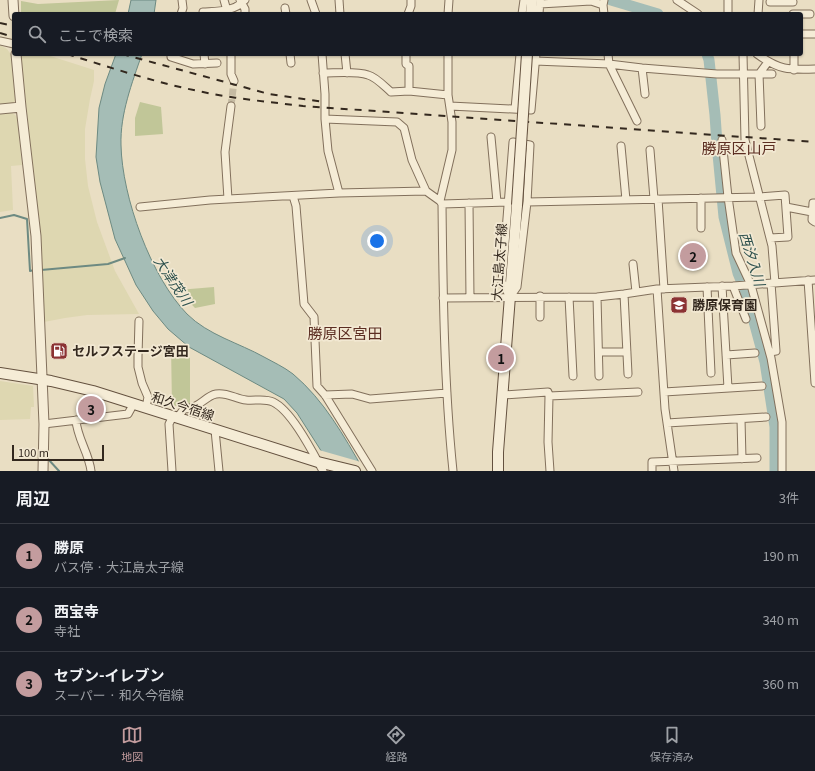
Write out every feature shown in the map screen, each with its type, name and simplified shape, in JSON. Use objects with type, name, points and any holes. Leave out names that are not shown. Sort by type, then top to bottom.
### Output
[{"type":"main road","points":[[532,12],[537,1]]},
{"type":"main road","name":"大江島太子線","points":[[498,471],[498,452],[527,56]]},
{"type":"main road","name":"和久今宿線","points":[[0,373],[43,379],[93,391],[318,462],[355,471]]},
{"type":"street","points":[[13,0],[14,12]]},
{"type":"street","points":[[182,0],[183,8],[182,12]]},
{"type":"street","points":[[224,0],[228,12]]},
{"type":"street","points":[[311,0],[315,12]]},
{"type":"street","points":[[339,0],[340,12]]},
{"type":"street","points":[[409,12],[411,0]]},
{"type":"street","points":[[448,0],[448,12]]},
{"type":"street","points":[[522,12],[524,0]]},
{"type":"street","points":[[677,0],[695,12]]},
{"type":"street","points":[[728,0],[728,12]]},
{"type":"street","points":[[758,12],[759,0]]},
{"type":"street","points":[[203,12],[228,12],[242,1],[245,12]]},
{"type":"street","points":[[539,12],[537,1],[604,2]]},
{"type":"street","points":[[770,2],[794,1],[793,12]]},
{"type":"street","points":[[803,14],[810,14]]},
{"type":"street","points":[[803,34],[815,34]]},
{"type":"street","points":[[0,41],[12,44]]},
{"type":"street","points":[[16,56],[36,236],[43,379],[43,471]]},
{"type":"street","points":[[171,56],[193,64],[217,63]]},
{"type":"street","points":[[204,56],[205,64]]},
{"type":"street","points":[[231,56],[231,74],[234,81]]},
{"type":"street","points":[[290,56],[291,63]]},
{"type":"street","points":[[322,56],[326,94],[328,151],[339,193]]},
{"type":"street","points":[[345,56],[348,73]]},
{"type":"street","points":[[406,56],[406,64],[409,66],[409,91]]},
{"type":"street","points":[[448,56],[448,95],[452,122],[452,150],[441,202],[447,393],[453,471]]},
{"type":"street","points":[[515,109],[520,56]]},
{"type":"street","points":[[608,56],[609,64],[637,121]]},
{"type":"street","points":[[743,56],[745,140],[772,246],[776,350],[770,352]]},
{"type":"street","points":[[760,56],[776,66],[794,70],[815,69]]},
{"type":"street","points":[[794,56],[794,70]]},
{"type":"street","points":[[450,106],[531,110],[536,57],[717,74],[772,74]]},
{"type":"street","points":[[761,126],[759,74],[768,62]]},
{"type":"street","points":[[642,68],[645,94]]},
{"type":"street","points":[[324,73],[368,75],[381,83],[390,92],[409,91],[448,95]]},
{"type":"street","points":[[228,199],[225,152],[231,106]]},
{"type":"street","points":[[0,109],[21,107]]},
{"type":"street","points":[[326,118],[397,122],[404,128],[412,160],[426,191],[441,202],[468,204],[497,202],[517,203],[760,197],[785,195],[788,237],[770,238]]},
{"type":"street","points":[[491,137],[497,202]]},
{"type":"street","points":[[722,140],[736,253],[751,284],[770,352],[782,422],[782,471]]},
{"type":"street","points":[[513,142],[530,145],[517,203],[513,142]]},
{"type":"street","points":[[621,146],[626,200]]},
{"type":"street","points":[[650,150],[656,199],[664,392],[674,471]]},
{"type":"street","points":[[140,207],[228,199],[339,193],[426,191]]},
{"type":"street","points":[[293,196],[296,206],[304,304],[314,317],[317,386],[325,395],[372,471]]},
{"type":"street","points":[[701,198],[702,228]]},
{"type":"street","points":[[815,203],[813,204],[812,212],[812,220],[815,222]]},
{"type":"street","points":[[468,204],[470,298]]},
{"type":"street","points":[[786,207],[812,212]]},
{"type":"street","points":[[633,264],[636,292]]},
{"type":"street","points":[[443,298],[510,298],[540,296],[597,297],[660,289],[733,286],[812,280],[815,383]]},
{"type":"street","points":[[722,286],[728,388]]},
{"type":"street","points":[[733,286],[746,319]]},
{"type":"street","points":[[707,287],[712,374]]},
{"type":"street","points":[[624,294],[628,374]]},
{"type":"street","points":[[540,296],[540,317]]},
{"type":"street","points":[[568,297],[572,376]]},
{"type":"street","points":[[597,297],[599,376]]},
{"type":"street","points":[[139,321],[138,367],[142,383],[148,397],[146,408]]},
{"type":"street","points":[[599,352],[627,352]]},
{"type":"street","points":[[726,355],[755,353]]},
{"type":"street","points":[[664,392],[762,386]]},
{"type":"street","points":[[503,395],[548,392],[548,442],[550,471]]},
{"type":"street","points":[[549,396],[638,392]]},
{"type":"street","points":[[325,395],[352,394],[370,399],[447,393]]},
{"type":"street","points":[[172,471],[170,424],[184,409],[190,409],[215,394],[226,394],[246,400],[265,400],[274,402],[293,421],[323,471]]},
{"type":"street","points":[[44,424],[128,414],[134,404]]},
{"type":"street","points":[[667,424],[766,417]]},
{"type":"street","points":[[742,419],[742,459]]},
{"type":"street","points":[[76,420],[77,432],[91,471]]},
{"type":"street","points":[[215,430],[219,471]]},
{"type":"street","points":[[652,471],[652,462],[757,458]]},
{"type":"shaded area","points":[[0,45],[7,49],[12,56],[16,99],[13,104],[0,105]]},
{"type":"shaded area","points":[[21,56],[50,56],[94,70],[94,81],[85,129],[85,159],[88,186],[97,222],[115,271],[139,314],[87,315],[44,322],[39,238]]},
{"type":"shaded area","points":[[12,112],[17,117],[22,165],[11,166],[13,210],[0,212],[0,113]]},
{"type":"shaded area","points":[[0,381],[33,386],[34,407],[31,407],[30,419],[0,420]]},
{"type":"green space","points":[[119,0],[116,12],[21,12],[21,1],[38,4]]},
{"type":"green space","points":[[140,102],[161,107],[163,134],[135,136],[135,118]]},
{"type":"green space","points":[[214,287],[215,304],[195,308],[178,290]]},
{"type":"green space","points":[[171,346],[190,358],[190,405],[172,406]]},
{"type":"water","points":[[131,0],[156,0],[154,12],[128,12]]},
{"type":"water","name":"大津茂川","points":[[115,56],[141,56],[127,99],[122,122],[121,145],[123,166],[133,212],[141,235],[162,279],[174,298],[187,314],[204,328],[282,367],[304,384],[333,419],[364,471],[334,471],[297,413],[284,399],[189,347],[168,329],[153,311],[136,285],[115,239],[100,182],[96,157],[99,108],[105,84]]},
{"type":"pier","points":[[319,450],[361,462],[366,471],[331,470]]},
{"type":"waterway","name":"西汐入川","points":[[611,0],[651,12]]},
{"type":"waterway","name":"西汐入川","points":[[708,56],[715,115],[724,217],[738,273],[746,292],[765,362],[775,427],[775,471]]},
{"type":"waterway","points":[[0,218],[14,215],[27,219],[30,271],[34,270]]},
{"type":"waterway","points":[[41,270],[108,264],[125,258]]},
{"type":"waterway","points":[[48,459],[59,471]]},
{"type":"tunnel","points":[[231,106],[234,81]]},
{"type":"railway","points":[[0,23],[12,26]]},
{"type":"railway","points":[[0,33],[12,36]]},
{"type":"railway","points":[[73,56],[169,84],[228,97],[266,102],[303,106],[815,142]]},
{"type":"railway","points":[[129,56],[269,94],[324,102]]},
{"type":"place","name":"西宝寺","points":[[693,256]]},
{"type":"place","name":"勝原保育園","points":[[679,305]]},
{"type":"place","name":"セルフステージ宮田","points":[[59,351]]},
{"type":"place","name":"勝原","points":[[501,358]]},
{"type":"place","name":"セブン-イレブン","points":[[91,409]]},
{"type":"district","name":"勝原区山戸","points":[[739,149]]},
{"type":"district","name":"勝原区宮田","points":[[345,334]]}]
